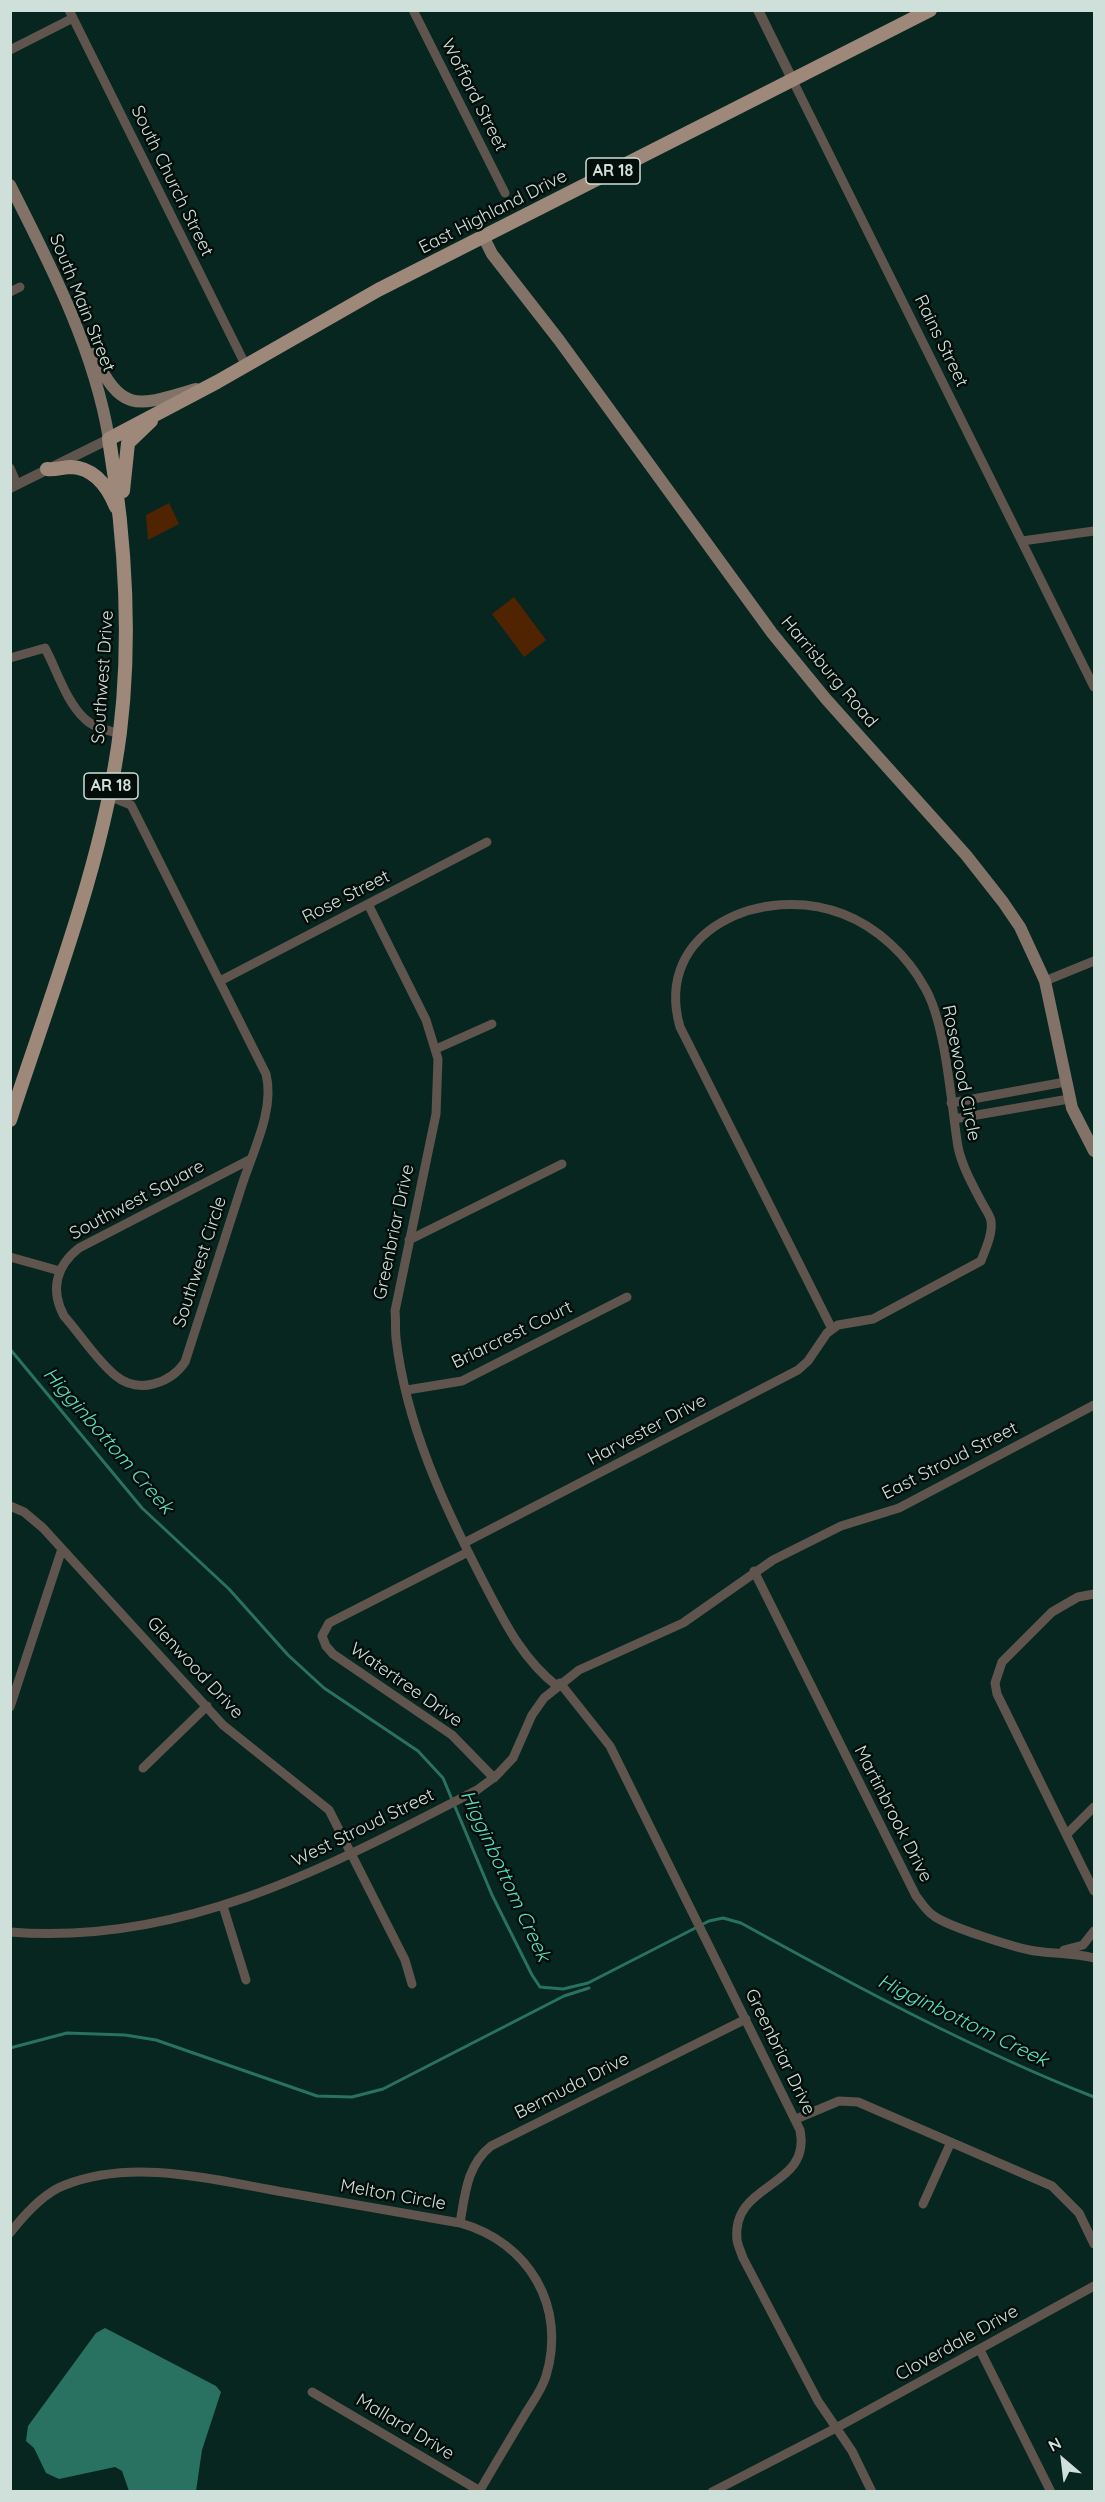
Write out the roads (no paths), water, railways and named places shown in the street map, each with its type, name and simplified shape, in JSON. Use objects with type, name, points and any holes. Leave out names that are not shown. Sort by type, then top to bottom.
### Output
[{"type":"main road","name":"East Highland Drive","points":[[109,439],[218,382],[378,290],[930,10]]},
{"type":"main road","name":"South Main Street","points":[[10,185],[57,280],[98,389],[109,439]]},
{"type":"main road","name":"Harrisburg Road","points":[[483,236],[492,254],[559,340],[779,642],[826,699],[966,855],[1004,902],[1020,927],[1045,981],[1065,1082],[1080,1128],[1095,1151]]},
{"type":"main road","points":[[57,280],[104,378],[121,398],[151,401],[218,382]]},
{"type":"main road","points":[[120,514],[124,460],[128,444],[161,411]]},
{"type":"main road","name":"Southwest Drive","points":[[10,1120],[90,870],[109,796],[120,734],[125,676],[127,598],[120,514],[109,439]]},
{"type":"main road","points":[[47,469],[75,467],[93,474],[104,484],[120,514]]},
{"type":"street","name":"Wofford Street","points":[[413,10],[505,193]]},
{"type":"street","name":"Rains Street","points":[[758,10],[1095,687]]},
{"type":"street","points":[[10,50],[71,14]]},
{"type":"street","name":"South Church Street","points":[[71,14],[246,366]]},
{"type":"street","points":[[10,292],[20,287]]},
{"type":"street","points":[[10,468],[14,486],[109,439]]},
{"type":"street","points":[[1022,541],[1095,531]]},
{"type":"street","points":[[10,658],[45,648],[76,708],[85,719],[97,727],[120,734]]},
{"type":"street","name":"Southwest Circle","points":[[60,1272],[56,1293],[64,1316],[117,1377],[129,1384],[144,1386],[159,1383],[174,1376],[188,1354],[268,1103],[269,1084],[132,805],[109,796]]},
{"type":"street","name":"Rose Street","points":[[220,981],[487,842]]},
{"type":"street","name":"Greenbriar Drive","points":[[368,904],[426,1020],[436,1049],[438,1102],[395,1311],[396,1339],[407,1390],[434,1478],[466,1547],[517,1644],[559,1685],[610,1746],[795,2119],[802,2140],[794,2165],[779,2180],[751,2197],[739,2219],[737,2240],[743,2258],[818,2401],[852,2451],[872,2492]]},
{"type":"street","name":"Rosewood Circle","points":[[776,905],[815,906],[859,921],[902,955],[928,993],[938,1025],[951,1103],[963,1164],[991,1221],[981,1261],[873,1319],[847,1323],[832,1329],[680,1027],[674,998],[687,951],[697,938],[730,918],[776,905]]},
{"type":"street","points":[[1045,981],[1095,961]]},
{"type":"street","points":[[436,1049],[492,1023]]},
{"type":"street","points":[[951,1103],[1065,1082]]},
{"type":"street","points":[[954,1119],[1070,1099]]},
{"type":"street","name":"Southwest Square","points":[[60,1272],[65,1260],[79,1248],[250,1159]]},
{"type":"street","points":[[409,1240],[562,1164]]},
{"type":"street","points":[[10,1257],[60,1272]]},
{"type":"street","name":"Briarcrest Court","points":[[407,1390],[462,1381],[627,1297]]},
{"type":"street","name":"Harvester Drive","points":[[466,1547],[798,1370],[832,1329]]},
{"type":"street","name":"East Stroud Street","points":[[754,1571],[841,1526],[898,1508],[1095,1405]]},
{"type":"street","name":"Glenwood Drive","points":[[10,1506],[29,1516],[62,1549],[223,1725],[262,1758],[321,1802],[335,1819],[405,1960],[412,1984]]},
{"type":"street","name":"Watertree Drive","points":[[466,1547],[329,1623],[322,1636],[326,1646],[333,1654],[452,1735],[494,1778]]},
{"type":"street","points":[[10,1707],[62,1549]]},
{"type":"street","name":"West Stroud Street","points":[[10,1932],[114,1930],[154,1924],[223,1906],[300,1877],[352,1853],[477,1790],[494,1778],[513,1758],[532,1715],[559,1685],[579,1670],[683,1623],[754,1571]]},
{"type":"street","name":"Martinbrook Drive","points":[[754,1571],[921,1904],[944,1922],[1032,1950],[1095,1958]]},
{"type":"street","points":[[1094,1890],[997,1694],[995,1683],[1002,1662],[1052,1612],[1078,1597],[1095,1594]]},
{"type":"street","points":[[143,1768],[207,1706]]},
{"type":"street","points":[[1067,1834],[1095,1808]]},
{"type":"street","points":[[223,1906],[246,1980]]},
{"type":"street","points":[[1053,1951],[1077,1948],[1086,1942],[1095,1931]]},
{"type":"street","name":"Bermuda Drive","points":[[460,2223],[470,2174],[482,2154],[491,2146],[746,2019]]},
{"type":"street","points":[[795,2119],[839,2101],[858,2102],[1052,2186],[1079,2213],[1095,2244]]},
{"type":"street","points":[[923,2204],[951,2142]]},
{"type":"street","name":"Melton Circle","points":[[10,2233],[34,2206],[59,2187],[116,2173],[140,2171],[238,2184],[460,2223],[481,2229],[498,2238],[525,2262],[542,2291],[550,2327],[551,2351],[546,2379],[479,2491]]},
{"type":"street","name":"Cloverdale Drive","points":[[711,2492],[836,2428],[1095,2286]]},
{"type":"street","points":[[980,2350],[1051,2492]]},
{"type":"street","name":"Mallard Drive","points":[[312,2392],[479,2491]]},
{"type":"waterway","name":"Higginbottom Creek","points":[[10,1349],[142,1508],[229,1589],[288,1655],[324,1688],[418,1751],[443,1778],[492,1895],[540,1987],[563,1989],[588,1983],[709,1921],[723,1918],[741,1923],[959,2038],[1094,2097]]},
{"type":"waterway","points":[[10,2048],[67,2033],[125,2035],[156,2040],[317,2096],[352,2097],[383,2089],[564,1996],[589,1988]]}]
